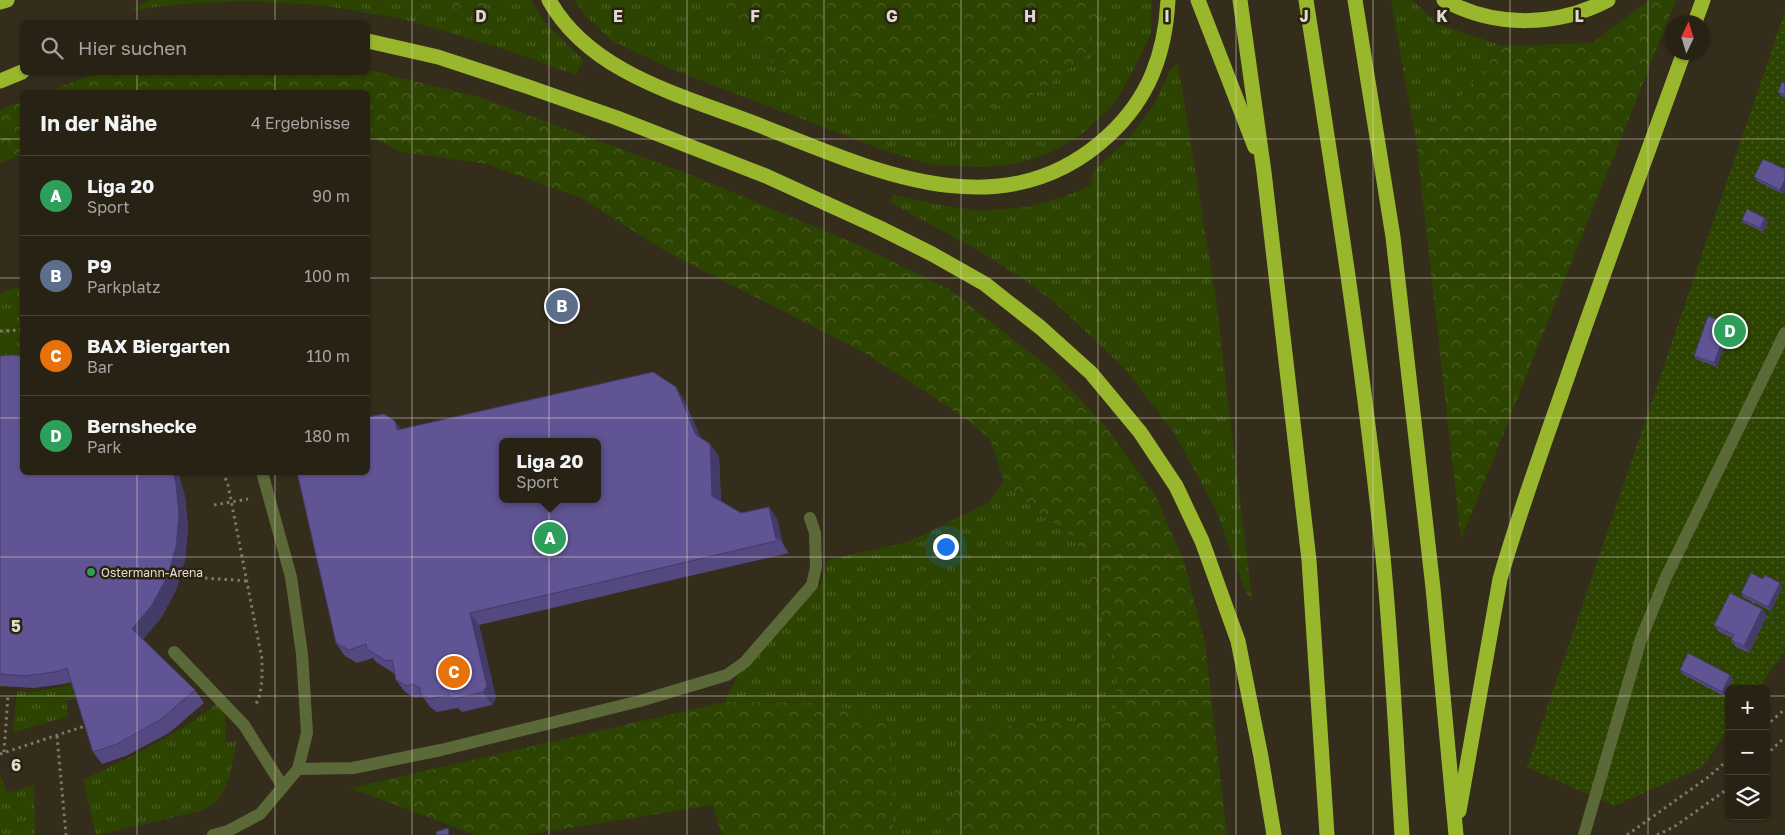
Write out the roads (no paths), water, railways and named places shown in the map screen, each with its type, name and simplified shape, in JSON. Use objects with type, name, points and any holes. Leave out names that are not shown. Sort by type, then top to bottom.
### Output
[{"type":"highway","points":[[0,2],[7,0]]},
{"type":"highway","points":[[549,0],[572,31],[596,52],[610,63],[655,85],[876,170],[935,185],[976,188],[1010,185],[1059,170],[1088,153],[1112,132],[1136,104],[1154,71],[1164,38],[1168,0]]},
{"type":"highway","points":[[1198,0],[1264,172]]},
{"type":"highway","points":[[1240,0],[1264,172],[1309,560],[1328,835]]},
{"type":"highway","points":[[1306,0],[1336,193],[1360,366],[1383,558],[1402,835]]},
{"type":"highway","points":[[1355,0],[1392,237],[1433,588],[1456,832]]},
{"type":"highway","points":[[1444,0],[1480,15],[1526,21],[1574,15],[1608,0]]},
{"type":"highway","points":[[1698,15],[1703,0]]},
{"type":"highway","points":[[370,41],[438,57],[526,86],[617,118],[766,176],[932,254],[985,284],[1041,328],[1091,373],[1140,432],[1176,486],[1202,541],[1238,641],[1262,757],[1274,835]]},
{"type":"highway","points":[[1456,832],[1500,579],[1525,498],[1578,346],[1681,60]]},
{"type":"highway","points":[[0,81],[20,73]]},
{"type":"lane","points":[[1584,835],[1638,649],[1666,577],[1785,333]]},
{"type":"lane","points":[[214,835],[228,831],[260,814],[298,769],[307,733],[302,654],[292,577],[263,475]]},
{"type":"lane","points":[[298,769],[353,768],[441,750],[640,701],[727,675],[745,662],[812,586],[816,567],[815,533],[810,518]]},
{"type":"lane","points":[[174,652],[244,725],[284,786]]},
{"type":"place","name":"P9","points":[[562,306]]},
{"type":"place","name":"Bernshecke","points":[[1730,331]]},
{"type":"place","name":"Liga 20","points":[[550,538]]},
{"type":"place","name":"Ostermann-Arena","points":[[91,572]]},
{"type":"place","name":"BAX Biergarten","points":[[454,672]]}]
